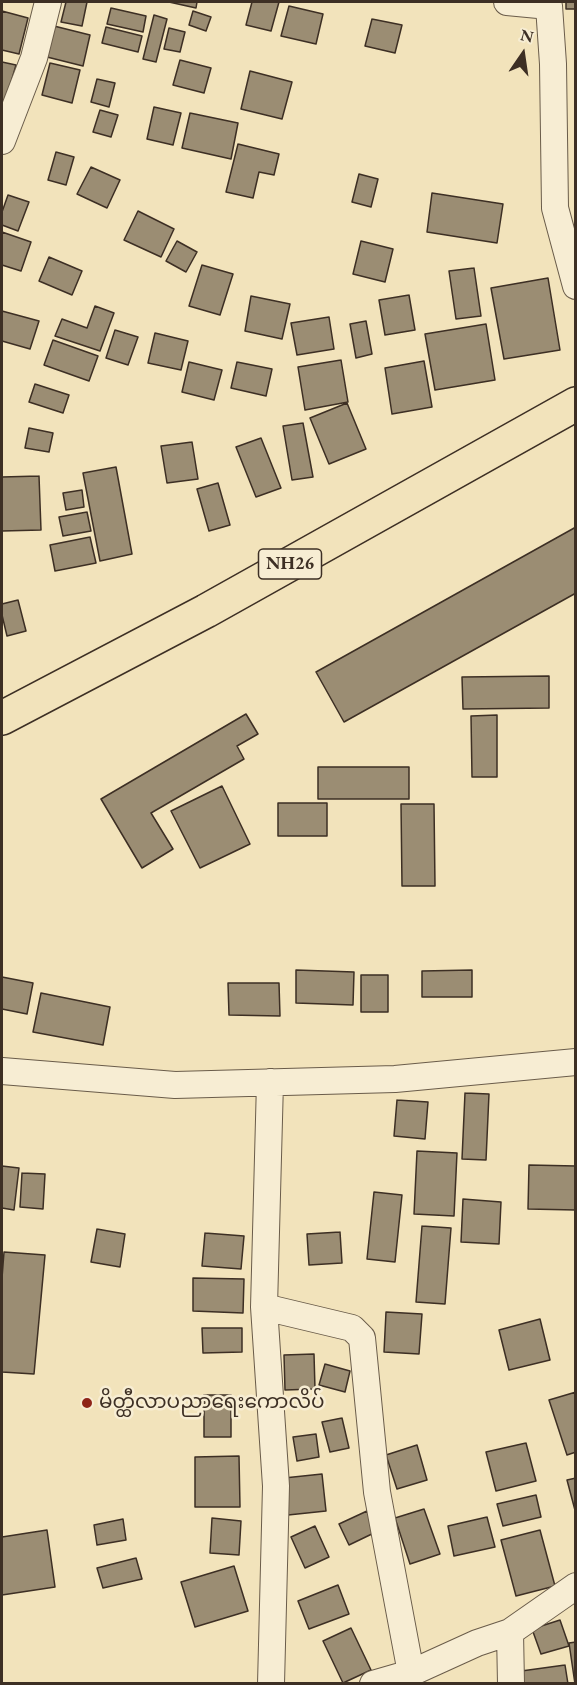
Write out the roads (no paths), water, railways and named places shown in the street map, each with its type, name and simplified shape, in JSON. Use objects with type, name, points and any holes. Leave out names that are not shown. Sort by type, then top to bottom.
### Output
[{"type":"highway","name":"NH26","points":[[2,718],[206,611],[576,404]]},
{"type":"street","points":[[2,141],[34,58],[48,2]]},
{"type":"street","points":[[507,2],[549,4],[553,64],[555,208],[576,286]]},
{"type":"street","points":[[2,1071],[175,1085],[395,1079],[576,1062]]},
{"type":"street","points":[[270,1082],[264,1307],[276,1486],[271,1683]]},
{"type":"street","points":[[264,1307],[352,1328],[362,1338],[377,1492],[411,1673]]},
{"type":"street","points":[[373,1683],[411,1673],[477,1643],[510,1632],[576,1586]]},
{"type":"street","points":[[510,1632],[511,1683]]},
{"type":"place","name":"မိတ္ထီလာပညာရေးကောလိပ်","points":[[87,1403]]}]
